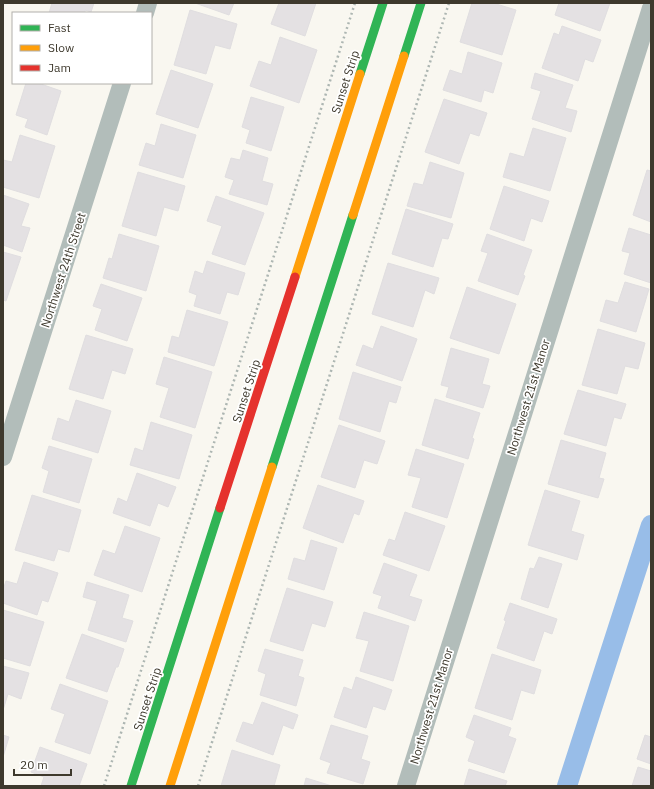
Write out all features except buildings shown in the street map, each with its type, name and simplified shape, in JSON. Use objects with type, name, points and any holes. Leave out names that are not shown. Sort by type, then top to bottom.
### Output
[{"type":"street","name":"Sunset Strip","points":[[131,786],[383,3]]},
{"type":"street","points":[[170,786],[421,3]]},
{"type":"street","name":"Northwest 21st Manor","points":[[406,786],[651,8]]},
{"type":"street","name":"Northwest 24th Street","points":[[3,457],[122,84]]},
{"type":"path","points":[[104,786],[355,3]]},
{"type":"path","points":[[198,786],[449,3]]},
{"type":"waterway","points":[[567,786],[651,525]]},
{"type":"traffic: fast","points":[[360,74],[383,3]]},
{"type":"traffic: fast","points":[[404,56],[421,3]]},
{"type":"traffic: fast","points":[[272,467],[353,215]]},
{"type":"traffic: fast","points":[[131,786],[220,508]]},
{"type":"traffic: slow","points":[[353,215],[404,56]]},
{"type":"traffic: slow","points":[[295,277],[360,74]]},
{"type":"traffic: slow","points":[[170,786],[272,467]]},
{"type":"traffic: jam","points":[[220,508],[295,277]]}]
